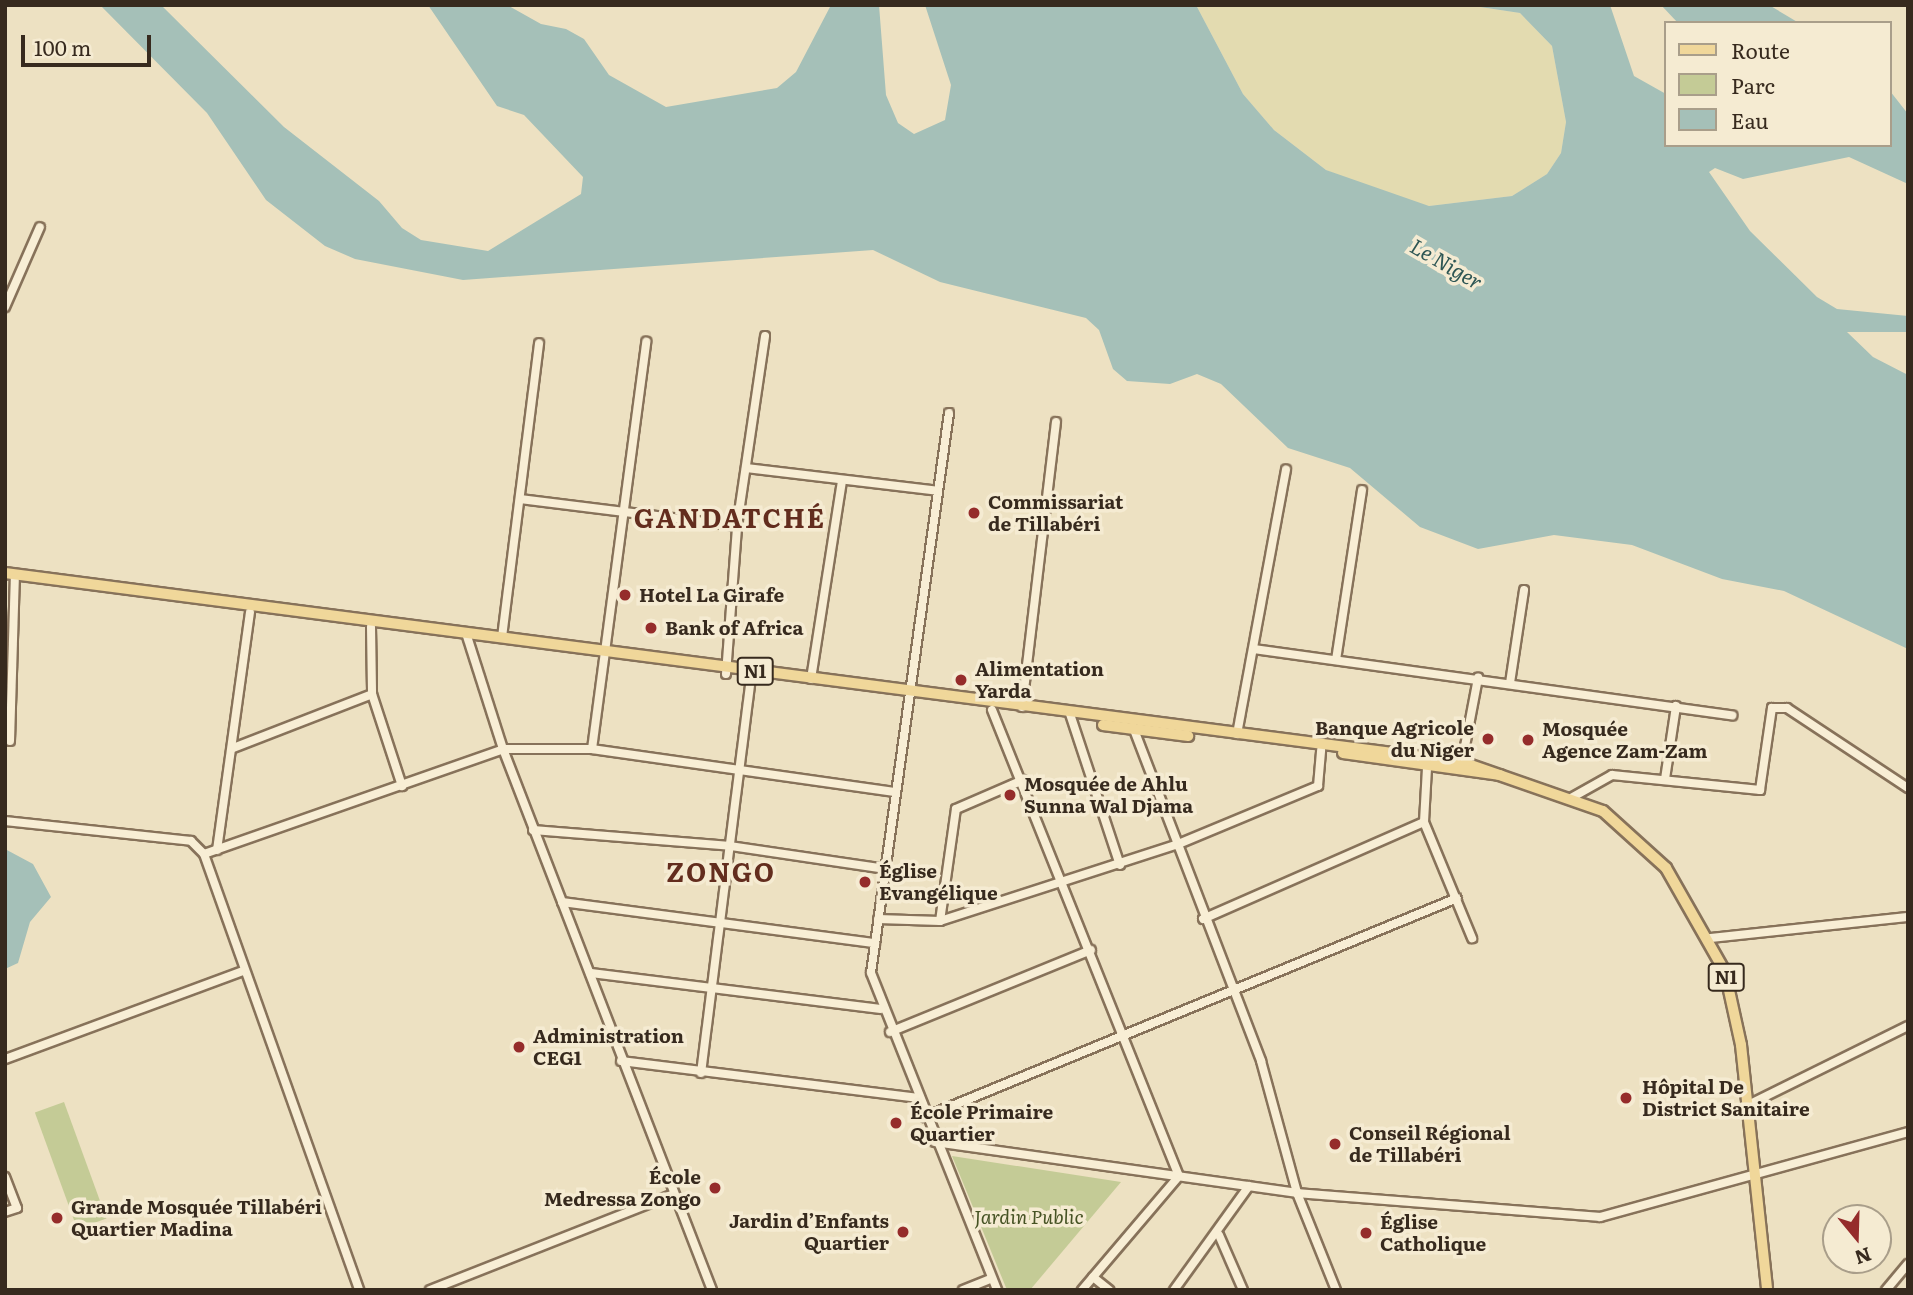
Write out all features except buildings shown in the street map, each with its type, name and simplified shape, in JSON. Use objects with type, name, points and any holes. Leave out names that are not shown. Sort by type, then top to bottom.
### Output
[{"type":"main road","name":"N1","points":[[10,577],[608,653]]},
{"type":"main road","name":"N1","points":[[10,577],[371,627],[502,637],[726,671],[811,679],[992,710],[1070,717],[1321,750],[1427,768],[1503,775]]},
{"type":"main road","name":"N1","points":[[726,671],[751,677],[904,696],[1022,707],[1070,717]]},
{"type":"main road","name":"N1","points":[[1133,726],[1237,734],[1462,762],[1571,798],[1635,835],[1666,868],[1710,938],[1730,995],[1748,1105],[1753,1176],[1767,1290]]},
{"type":"street","points":[[5,307],[40,227]]},
{"type":"street","points":[[726,671],[737,526],[765,336]]},
{"type":"street","points":[[592,749],[608,653],[621,511],[646,342]]},
{"type":"street","points":[[502,637],[540,343]]},
{"type":"street","points":[[949,413],[904,696],[896,792],[870,973],[890,1032],[997,1290]]},
{"type":"street","points":[[1022,707],[1056,422]]},
{"type":"street","points":[[746,468],[938,491]]},
{"type":"street","points":[[1237,734],[1286,468]]},
{"type":"street","points":[[811,679],[842,480]]},
{"type":"street","points":[[1336,660],[1362,490]]},
{"type":"street","points":[[520,499],[737,526]]},
{"type":"street","points":[[10,577],[10,741]]},
{"type":"street","points":[[1510,683],[1524,590]]},
{"type":"street","points":[[217,850],[250,612]]},
{"type":"street","points":[[371,627],[372,694],[402,786]]},
{"type":"street","points":[[466,636],[503,750],[533,830],[590,973],[671,1195],[712,1290]]},
{"type":"street","points":[[1254,649],[1732,715]]},
{"type":"street","points":[[701,1073],[751,677]]},
{"type":"street","points":[[1462,762],[1478,678]]},
{"type":"street","points":[[233,748],[372,694]]},
{"type":"street","points":[[1665,779],[1676,706]]},
{"type":"street","points":[[1571,798],[1612,775],[1760,790],[1772,708],[1787,708],[1908,788]]},
{"type":"street","points":[[992,710],[1065,884],[1179,1176]]},
{"type":"street","points":[[1070,717],[1120,865]]},
{"type":"street","points":[[1133,726],[1203,919],[1262,1061],[1297,1193],[1336,1290]]},
{"type":"street","points":[[204,854],[503,750],[592,749],[896,792]]},
{"type":"street","points":[[878,919],[940,920],[1065,884],[1177,845],[1318,786],[1321,750]]},
{"type":"street","points":[[1427,768],[1424,822],[1472,938]]},
{"type":"street","points":[[940,920],[956,809],[1023,780]]},
{"type":"street","points":[[5,821],[191,841],[204,854],[243,971],[359,1290]]},
{"type":"street","points":[[1203,919],[1424,822]]},
{"type":"street","points":[[533,830],[730,846],[885,869]]},
{"type":"street","points":[[925,1117],[1457,898]]},
{"type":"street","points":[[562,902],[875,943]]},
{"type":"street","points":[[1710,938],[1908,917]]},
{"type":"street","points":[[890,1032],[1091,950]]},
{"type":"street","points":[[5,1059],[243,971]]},
{"type":"street","points":[[590,973],[881,1009]]},
{"type":"street","points":[[1748,1105],[1908,1026]]},
{"type":"street","points":[[621,1061],[917,1098]]},
{"type":"street","points":[[935,1142],[1297,1193],[1600,1217],[1908,1132]]},
{"type":"street","points":[[1082,1290],[1179,1176]]},
{"type":"street","points":[[5,1177],[17,1208],[5,1212]]},
{"type":"street","points":[[1174,1290],[1219,1235],[1249,1186]]},
{"type":"street","points":[[430,1290],[671,1195]]},
{"type":"street","points":[[1219,1235],[1243,1290]]},
{"type":"street","points":[[1886,1290],[1908,1264]]},
{"type":"street","points":[[1093,1277],[1109,1290]]},
{"type":"street","points":[[963,1290],[992,1278]]},
{"type":"shaded area","points":[[1196,5],[1467,5],[1520,13],[1552,46],[1566,122],[1561,153],[1547,174],[1512,196],[1429,206],[1396,200],[1326,170],[1274,130],[1243,94]]},
{"type":"green space","points":[[64,1102],[106,1219],[77,1229],[35,1113]]},
{"type":"green space","name":"Jardin Public","points":[[952,1156],[1121,1182],[1030,1290],[1007,1290]]},
{"type":"water","name":"Le Niger","points":[[100,5],[161,5],[284,127],[379,201],[402,228],[421,240],[488,251],[581,194],[583,177],[524,115],[497,106],[428,5],[507,5],[541,24],[566,29],[584,39],[609,75],[666,107],[777,88],[796,72],[831,5],[879,5],[886,95],[898,123],[914,134],[945,120],[951,85],[925,5],[1196,5],[1243,94],[1274,130],[1326,170],[1429,206],[1512,196],[1547,174],[1561,153],[1566,122],[1552,46],[1520,13],[1467,5],[1610,5],[1634,76],[1664,93],[1664,147],[1892,147],[1892,94],[1908,114],[1908,184],[1849,157],[1743,179],[1715,168],[1709,172],[1750,231],[1817,297],[1837,309],[1908,316],[1908,332],[1847,332],[1873,357],[1908,375],[1908,649],[1784,591],[1722,579],[1632,545],[1554,535],[1478,549],[1420,527],[1350,468],[1288,448],[1221,384],[1197,374],[1170,384],[1127,381],[1113,369],[1099,330],[1086,318],[940,282],[873,250],[463,280],[355,259],[325,246],[266,200],[207,113]]},
{"type":"water","points":[[1661,5],[1769,5],[1796,21],[1676,21]]},
{"type":"water","points":[[5,849],[33,864],[51,897],[30,922],[18,963],[5,969]]},
{"type":"place","name":"Commissariat de Tillabéri","points":[[974,513]]},
{"type":"place","name":"Hotel La Girafe","points":[[625,595]]},
{"type":"place","name":"Bank of Africa","points":[[651,628]]},
{"type":"place","name":"Alimentation Yarda","points":[[961,680]]},
{"type":"place","name":"Banque Agricole du Niger","points":[[1488,739]]},
{"type":"place","name":"Mosquée Agence Zam-Zam","points":[[1528,740]]},
{"type":"place","name":"Mosquée de Ahlu Sunna Wal Djama","points":[[1010,795]]},
{"type":"place","name":"Église Evangélique","points":[[865,882]]},
{"type":"place","name":"Administration CEG1","points":[[519,1047]]},
{"type":"place","name":"Hôpital De District Sanitaire","points":[[1626,1098]]},
{"type":"place","name":"École Primaire Quartier","points":[[896,1123]]},
{"type":"place","name":"Conseil Régional de Tillabéri","points":[[1335,1144]]},
{"type":"place","name":"École Medressa Zongo","points":[[715,1188]]},
{"type":"place","name":"Grande Mosquée Tillabéri Quartier Madina","points":[[57,1218]]},
{"type":"place","name":"Jardin d’Enfants Quartier","points":[[903,1232]]},
{"type":"place","name":"Église Catholique","points":[[1366,1233]]},
{"type":"district","name":"GANDATCHÉ","points":[[730,517]]},
{"type":"district","name":"ZONGO","points":[[721,871]]}]
